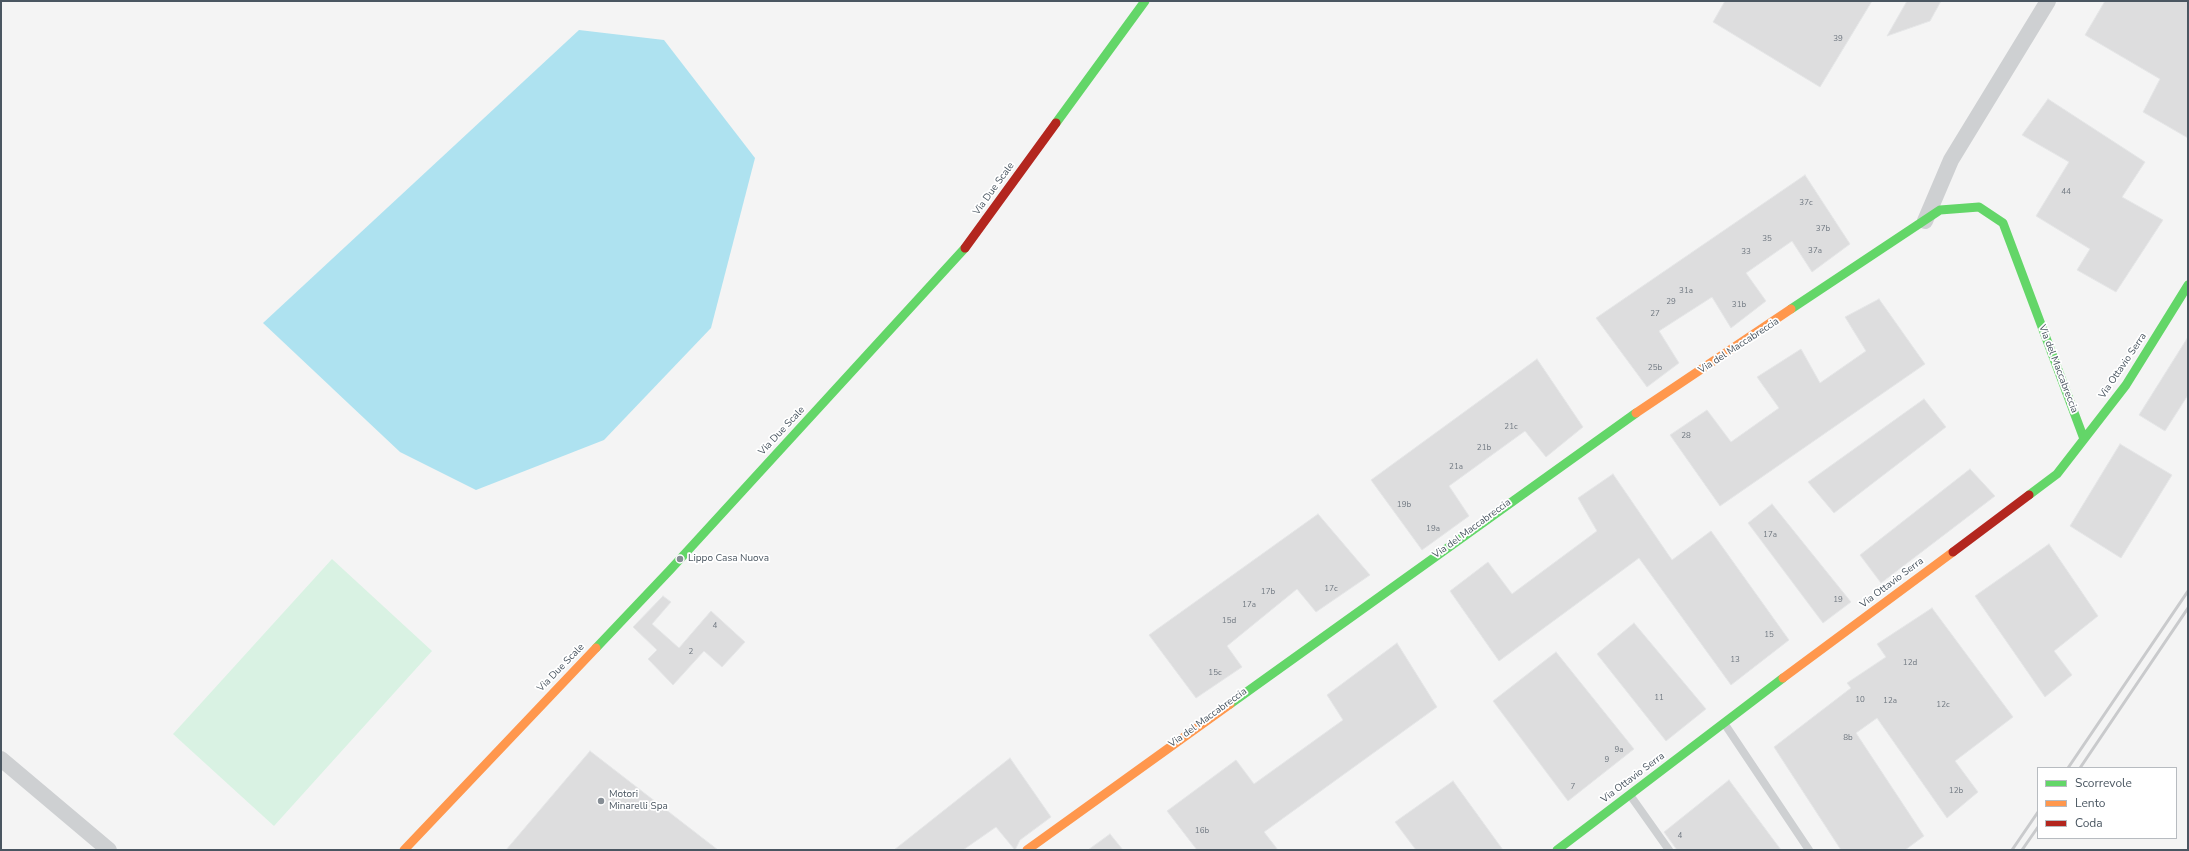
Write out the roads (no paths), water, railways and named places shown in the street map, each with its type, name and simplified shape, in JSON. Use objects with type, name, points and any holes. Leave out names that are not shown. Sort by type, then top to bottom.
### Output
[{"type":"street","name":"Via Due Scale","points":[[404,850],[664,576],[958,257],[1145,1]]},
{"type":"street","points":[[1925,221],[1951,160],[2048,1]]},
{"type":"street","name":"Via del Maccabreccia","points":[[1027,850],[1604,434],[1940,210],[1979,207],[2003,223],[2084,439]]},
{"type":"street","name":"Via Ottavio Serra","points":[[1557,850],[2057,474],[2126,385],[2188,285]]},
{"type":"street","points":[[1,759],[109,850]]},
{"type":"lane","points":[[1724,723],[1809,850]]},
{"type":"lane","points":[[1630,794],[1669,850]]},
{"type":"water","points":[[579,30],[664,40],[755,158],[711,328],[604,440],[476,490],[400,452],[263,323]]},
{"type":"railway","points":[[2069,767],[2188,591]]},
{"type":"railway","points":[[2081,767],[2188,608]]},
{"type":"railway","points":[[2012,850],[2037,813]]},
{"type":"railway","points":[[2022,850],[2037,828]]},
{"type":"place","name":"Lippo Casa Nuova","points":[[680,559]]},
{"type":"place","name":"Motori Minarelli Spa","points":[[601,801]]}]
